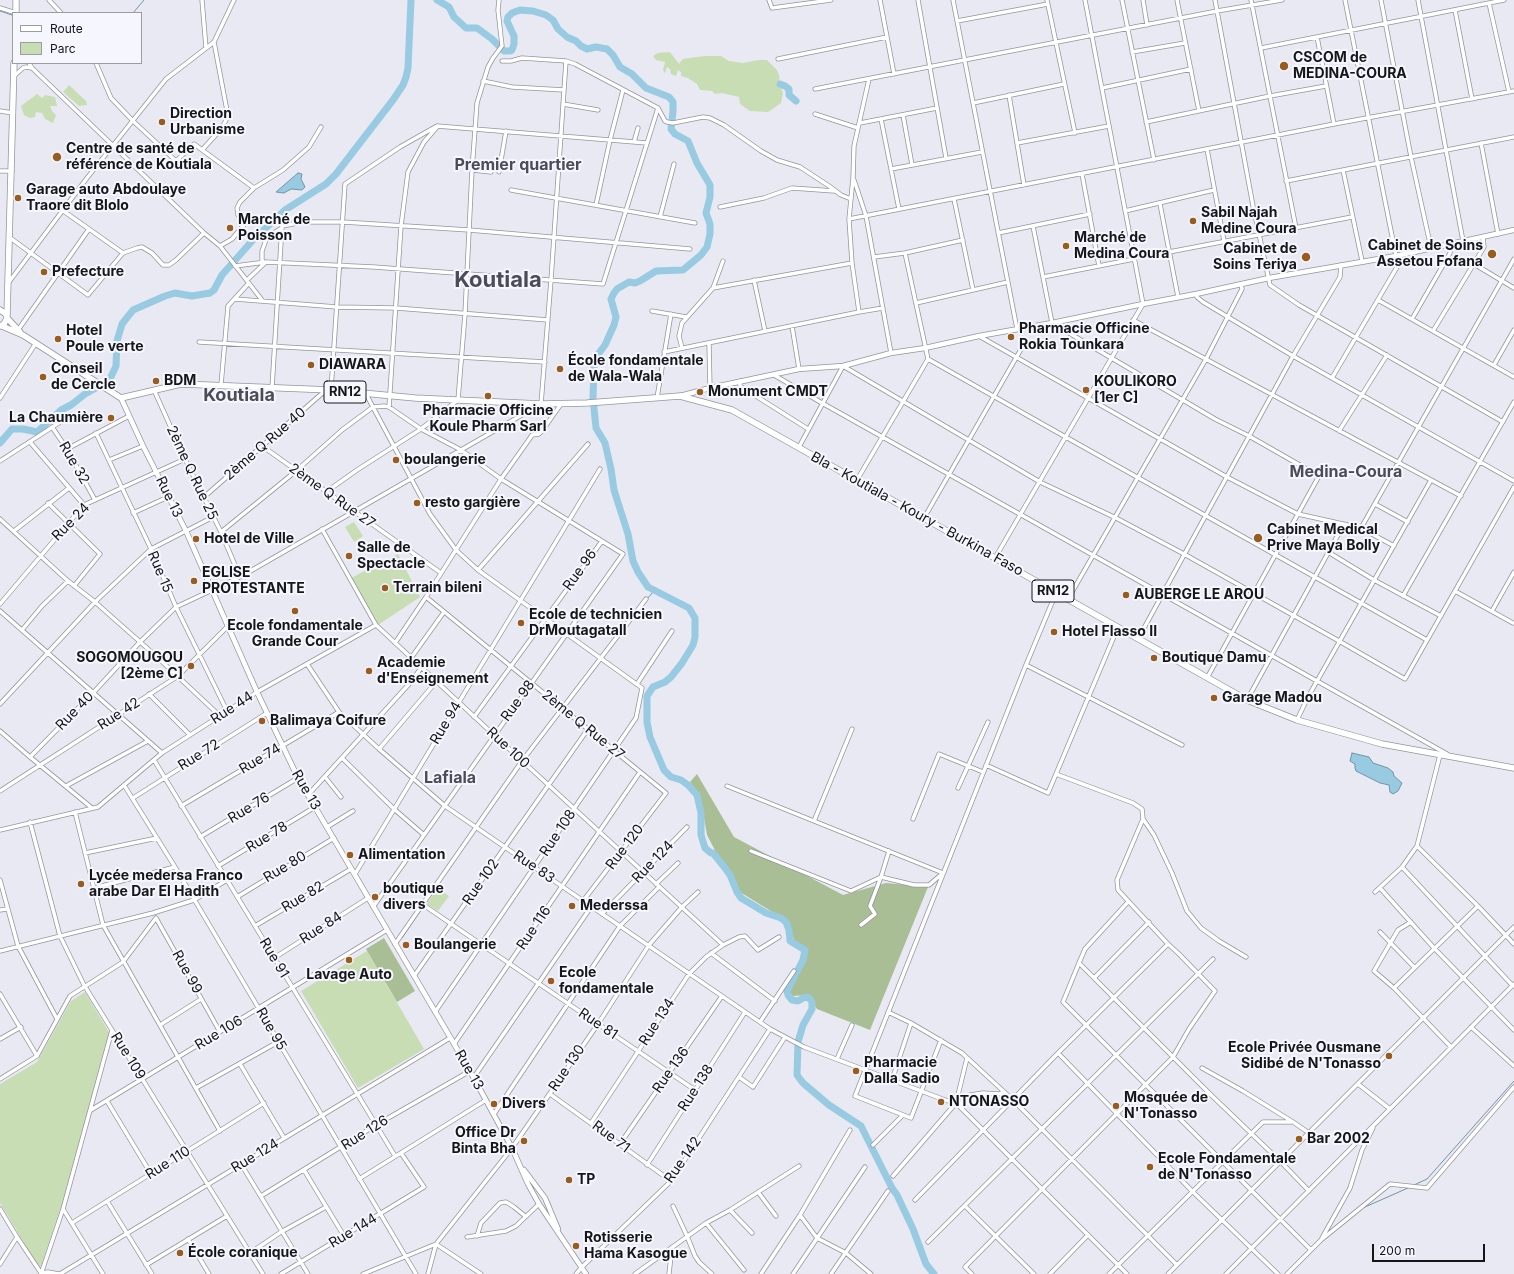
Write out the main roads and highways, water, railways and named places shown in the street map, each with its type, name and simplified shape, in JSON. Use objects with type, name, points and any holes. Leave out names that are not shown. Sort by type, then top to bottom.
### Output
[{"type":"main road","points":[[16,0],[16,12]]},
{"type":"main road","points":[[14,64],[9,282],[7,317],[6,322],[1,326],[23,335]]},
{"type":"main road","points":[[7,301],[0,310],[4,312],[23,335]]},
{"type":"main road","name":"Bla - Koutiala - Koury - Burkina Faso","points":[[23,335],[122,398],[181,384],[328,390],[390,396],[541,404],[586,403],[680,396],[732,410],[1247,700],[1296,720],[1382,744],[1514,768]]},
{"type":"water","points":[[298,173],[302,174],[301,179],[305,187],[302,190],[291,189],[284,193],[276,192]]},
{"type":"water","points":[[1352,753],[1369,757],[1373,763],[1388,768],[1393,772],[1394,776],[1402,783],[1398,791],[1393,794],[1390,792],[1389,785],[1380,783],[1356,771],[1355,764],[1350,761]]},
{"type":"waterway","points":[[134,12],[144,0]]},
{"type":"waterway","points":[[0,443],[12,429],[23,429],[37,432],[61,410],[110,379],[116,366],[117,341],[122,324],[133,310],[175,293],[192,296],[210,293],[214,290],[222,275],[252,241],[285,210],[326,184],[336,174],[403,85],[408,68],[411,0]]},
{"type":"waterway","points":[[437,0],[449,7],[454,17],[466,28],[477,28],[492,39],[504,51],[512,50],[514,44],[514,36],[507,21],[508,17],[512,13],[520,10],[533,11],[546,15],[553,20],[558,29],[567,37],[576,41],[587,49],[596,47],[607,49],[613,55],[620,67],[632,74],[646,88],[669,97],[673,102],[671,129],[675,134],[688,141],[697,163],[710,185],[710,197],[706,213],[710,224],[710,234],[707,247],[701,255],[683,270],[656,271],[640,281],[635,283],[629,282],[617,289],[611,299],[616,317],[614,325],[605,345],[596,357],[594,366],[593,398],[596,428],[605,443],[614,490],[628,534],[633,561],[648,587],[689,608],[695,618],[695,637],[693,645],[682,663],[671,677],[665,682],[653,687],[647,696],[647,722],[650,737],[664,770],[671,777],[681,780],[688,785],[697,795],[701,813],[701,835],[705,848],[713,853],[725,868],[741,898],[766,913],[781,918],[786,922],[789,930],[790,941],[805,950],[803,960],[787,991],[792,1000],[798,1001],[805,997],[809,998],[812,1002],[812,1009],[803,1025],[798,1042],[797,1075],[803,1083],[829,1105],[861,1126],[897,1195],[913,1229],[926,1264],[934,1274]]},
{"type":"waterway","points":[[0,11],[12,15]]},
{"type":"waterway","points":[[780,84],[789,89],[789,95],[796,101]]},
{"type":"waterway","points":[[647,599],[654,591]]},
{"type":"waterway","points":[[425,904],[439,884]]},
{"type":"waterway","points":[[402,938],[423,907]]},
{"type":"waterway","points":[[1414,1185],[1427,1179],[1514,1081]]},
{"type":"waterway","points":[[1365,1207],[1408,1188]]},
{"type":"waterway","points":[[1338,1224],[1353,1212]]},
{"type":"place","name":"CSCOM de MEDINA-COURA","points":[[1284,66]]},
{"type":"place","name":"Direction Urbanisme","points":[[162,122]]},
{"type":"place","name":"Centre de santé de référence de Koutiala","points":[[57,157]]},
{"type":"place","name":"Garage auto Abdoulaye Traore dit Blolo","points":[[18,198]]},
{"type":"place","name":"Sabil Najah Medine Coura","points":[[1193,221]]},
{"type":"place","name":"Marché de Poisson","points":[[230,228]]},
{"type":"place","name":"Marché de Medina Coura","points":[[1066,246]]},
{"type":"place","name":"Cabinet de Soins Assetou Fofana","points":[[1492,254]]},
{"type":"place","name":"Cabinet de Soins Teriya","points":[[1306,257]]},
{"type":"place","name":"Prefecture","points":[[44,272]]},
{"type":"place","name":"Pharmacie Officine Rokia Tounkara","points":[[1011,337]]},
{"type":"place","name":"Hotel Poule verte","points":[[58,339]]},
{"type":"place","name":"DIAWARA","points":[[311,365]]},
{"type":"place","name":"École fondamentale de Wala-Wala","points":[[560,369]]},
{"type":"place","name":"Conseil de Cercle","points":[[43,377]]},
{"type":"place","name":"BDM","points":[[156,381]]},
{"type":"place","name":"KOULIKORO [1er C]","points":[[1086,390]]},
{"type":"place","name":"Monument CMDT","points":[[700,392]]},
{"type":"place","name":"Pharmacie Officine Koule Pharm Sarl","points":[[488,396]]},
{"type":"place","name":"La Chaumière","points":[[111,418]]},
{"type":"place","name":"boulangerie","points":[[396,460]]},
{"type":"place","name":"resto gargière","points":[[417,503]]},
{"type":"place","name":"Cabinet Medical Prive Maya Bolly","points":[[1258,538]]},
{"type":"place","name":"Hotel de Ville","points":[[196,539]]},
{"type":"place","name":"Salle de Spectacle","points":[[349,556]]},
{"type":"place","name":"EGLISE PROTESTANTE","points":[[194,581]]},
{"type":"place","name":"Terrain bileni","points":[[385,588]]},
{"type":"place","name":"AUBERGE LE AROU","points":[[1126,595]]},
{"type":"place","name":"Ecole fondamentale Grande Cour","points":[[295,611]]},
{"type":"place","name":"Ecole de technicien DrMoutagatall","points":[[521,623]]},
{"type":"place","name":"Hotel Flasso II","points":[[1054,632]]},
{"type":"place","name":"Boutique Damu","points":[[1154,658]]},
{"type":"place","name":"SOGOMOUGOU [2ème C]","points":[[191,666]]},
{"type":"place","name":"Academie d'Enseignement","points":[[369,671]]},
{"type":"place","name":"Garage Madou","points":[[1214,698]]},
{"type":"place","name":"Balimaya Coifure","points":[[262,721]]},
{"type":"place","name":"Alimentation","points":[[350,855]]},
{"type":"place","name":"Lycée medersa Franco arabe Dar El Hadith","points":[[81,884]]},
{"type":"place","name":"boutique divers","points":[[375,897]]},
{"type":"place","name":"Mederssa","points":[[572,906]]},
{"type":"place","name":"Boulangerie","points":[[406,945]]},
{"type":"place","name":"Lavage Auto","points":[[349,960]]},
{"type":"place","name":"Ecole fondamentale","points":[[551,981]]},
{"type":"place","name":"Ecole Privée Ousmane Sidibé de N'Tonasso","points":[[1389,1056]]},
{"type":"place","name":"Pharmacie Dalla Sadio","points":[[856,1071]]},
{"type":"place","name":"NTONASSO","points":[[941,1102]]},
{"type":"place","name":"Divers","points":[[494,1104]]},
{"type":"place","name":"Mosquée de N'Tonasso","points":[[1116,1106]]},
{"type":"place","name":"Bar 2002","points":[[1299,1139]]},
{"type":"place","name":"Office Dr Binta Bha","points":[[524,1141]]},
{"type":"place","name":"Ecole Fondamentale de N'Tonasso","points":[[1150,1167]]},
{"type":"place","name":"TP","points":[[569,1180]]},
{"type":"place","name":"Rotisserie Hama Kasogue","points":[[576,1246]]},
{"type":"place","name":"École coranique","points":[[180,1253]]},
{"type":"district","name":"Premier quartier","points":[[518,165]]},
{"type":"district","name":"Koutiala","points":[[498,280]]},
{"type":"district","name":"Koutiala","points":[[239,396]]},
{"type":"district","name":"Medina-Coura","points":[[1346,472]]},
{"type":"district","name":"Lafiala","points":[[450,778]]}]
